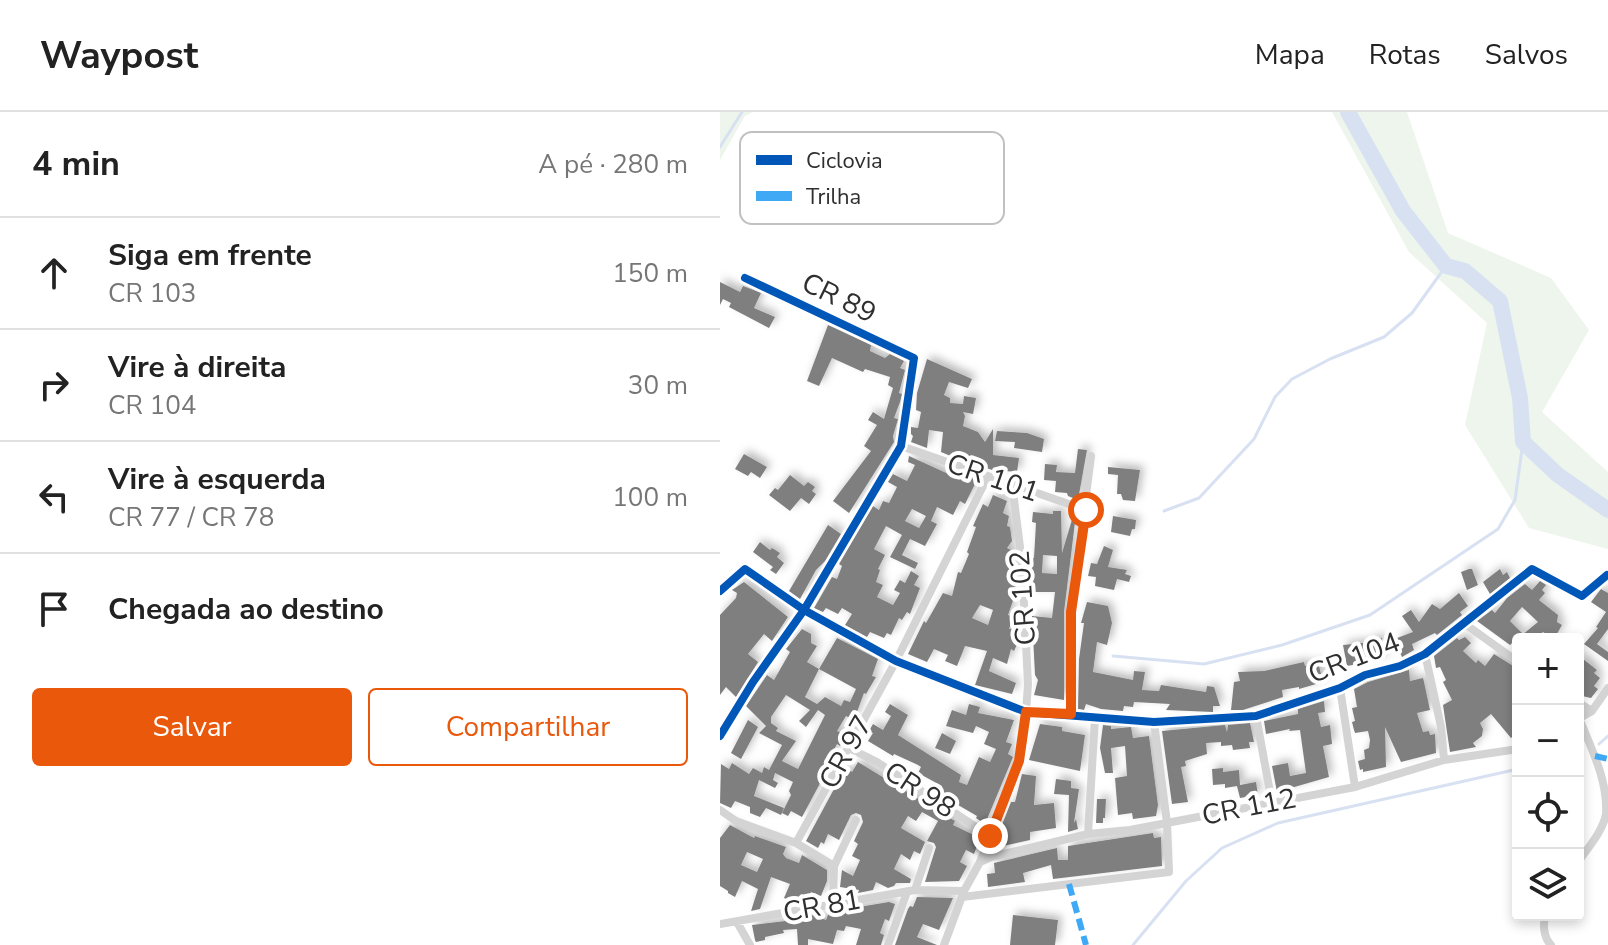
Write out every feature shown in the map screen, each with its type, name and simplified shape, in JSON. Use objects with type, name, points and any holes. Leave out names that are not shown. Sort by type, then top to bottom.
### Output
[{"type":"street","name":"CR 89","points":[[745,278],[914,358],[901,446]]},
{"type":"street","name":"CR 101","points":[[901,446],[1086,510]]},
{"type":"street","points":[[720,736],[753,682],[804,610],[901,446]]},
{"type":"street","points":[[1071,714],[1071,612],[1091,456]]},
{"type":"street","name":"CR 97","points":[[796,843],[896,661],[988,476]]},
{"type":"street","name":"CR 102","points":[[944,945],[1019,761],[1028,684],[1022,563],[1012,484]]},
{"type":"street","name":"CR 104","points":[[720,591],[745,569],[804,610],[896,661],[1026,712],[1154,722],[1256,716],[1340,688],[1365,675],[1400,666],[1425,654],[1532,569],[1582,596],[1608,574]]},
{"type":"street","points":[[1465,624],[1512,658]]},
{"type":"street","points":[[1425,654],[1441,727],[1444,760]]},
{"type":"street","points":[[1340,688],[1355,787]]},
{"type":"street","points":[[1584,716],[1592,711],[1608,688]]},
{"type":"street","points":[[1583,705],[1592,711]]},
{"type":"street","points":[[1256,716],[1272,803]]},
{"type":"street","points":[[1088,834],[1095,718]]},
{"type":"street","points":[[1154,722],[1167,823]]},
{"type":"street","points":[[1584,731],[1605,781],[1606,816],[1584,853]]},
{"type":"street","name":"CR 98","points":[[849,748],[877,762],[990,836]]},
{"type":"street","name":"CR 112","points":[[980,862],[1088,834],[1130,830],[1355,787],[1444,760],[1512,750]]},
{"type":"street","points":[[720,810],[736,821],[796,843],[834,866]]},
{"type":"street","points":[[833,902],[834,866],[856,820]]},
{"type":"street","name":"CR 81","points":[[720,924],[833,902],[911,891],[963,894],[1169,872],[1167,823]]},
{"type":"street","points":[[888,945],[929,848]]},
{"type":"street","points":[[1544,921],[1546,940],[1551,945]]},
{"type":"street","points":[[737,922],[750,945]]},
{"type":"shaded area","points":[[720,112],[753,112],[745,116],[720,160]]},
{"type":"shaded area","points":[[1332,112],[1407,112],[1448,233],[1551,278],[1589,330],[1542,412],[1608,472],[1608,549],[1529,528],[1465,425],[1487,323],[1409,252]]},
{"type":"building","points":[[720,282],[740,292],[743,286],[761,293],[754,308],[775,317],[769,328],[729,307],[731,303],[723,299],[720,305]]},
{"type":"building","points":[[828,325],[871,345],[870,351],[885,358],[890,354],[904,361],[900,368],[905,370],[899,393],[902,394],[894,418],[898,419],[894,442],[849,513],[833,501],[871,451],[864,446],[877,425],[868,420],[873,412],[884,419],[893,388],[888,385],[890,377],[865,369],[863,372],[832,358],[819,386],[807,381]]},
{"type":"building","points":[[927,359],[972,379],[968,388],[949,382],[944,395],[950,398],[950,403],[963,404],[964,396],[976,398],[973,414],[963,412],[963,426],[978,432],[985,442],[993,429],[993,455],[1019,458],[1017,472],[1005,471],[1005,474],[986,468],[986,464],[967,461],[967,456],[953,454],[953,457],[941,452],[943,432],[929,430],[927,448],[911,442],[911,427],[918,428],[921,412],[916,410],[917,393]]},
{"type":"building","points":[[997,431],[1027,433],[1044,439],[1042,452],[1014,448],[1015,442],[995,441]]},
{"type":"building","points":[[1078,449],[1087,450],[1078,500],[1067,493],[1055,492],[1056,481],[1044,480],[1045,464],[1057,465],[1056,472],[1075,473]]},
{"type":"building","points":[[744,454],[767,467],[760,478],[751,472],[748,476],[735,469]]},
{"type":"building","points":[[909,456],[955,477],[957,473],[977,480],[965,504],[960,501],[953,515],[937,507],[931,521],[937,524],[925,546],[910,539],[902,555],[918,563],[915,569],[890,557],[902,535],[886,526],[874,549],[885,555],[878,569],[876,582],[883,585],[877,597],[893,605],[900,593],[894,590],[900,580],[905,583],[911,571],[919,576],[914,585],[920,588],[910,614],[907,612],[902,620],[899,618],[891,635],[887,633],[884,638],[870,632],[867,637],[845,625],[852,614],[842,608],[838,614],[826,608],[823,612],[814,608],[832,577],[837,579],[842,566],[839,564],[873,506],[879,510],[883,501],[889,503],[897,487],[888,482],[893,474],[907,481],[915,465],[908,462]],"holes":[[[912,509],[926,516],[919,528],[905,521]]]},
{"type":"building","points":[[1108,467],[1140,470],[1135,501],[1123,500],[1121,494],[1117,494],[1118,475],[1108,474]]},
{"type":"building","points":[[790,475],[804,486],[808,482],[815,487],[812,491],[816,494],[809,504],[801,498],[790,511],[769,495],[775,488],[778,490]]},
{"type":"building","points":[[993,495],[1007,501],[1003,513],[1009,516],[1007,526],[1010,527],[1012,541],[1007,548],[1013,551],[1016,592],[1008,615],[1013,617],[1009,629],[1018,629],[1019,640],[1014,651],[1011,649],[1007,664],[993,658],[989,671],[1016,683],[1012,694],[975,685],[987,651],[965,646],[957,666],[945,661],[948,655],[934,649],[927,662],[908,654],[924,621],[926,623],[943,593],[952,596],[958,572],[961,573],[969,554],[967,552],[976,527],[973,526],[983,504],[988,507]],"holes":[[[980,605],[993,610],[988,625],[972,618]]]},
{"type":"building","points":[[1053,511],[1061,511],[1062,553],[1076,514],[1064,612],[1064,700],[1034,695],[1038,680],[1035,675],[1032,616],[1052,618],[1055,592],[1032,592],[1028,558],[1034,558],[1036,523],[1032,522],[1033,512],[1053,514]],"holes":[[[1043,555],[1057,556],[1057,574],[1042,573]]]},
{"type":"building","points":[[1113,516],[1136,520],[1130,536],[1111,532]]},
{"type":"building","points":[[828,525],[841,534],[800,599],[789,591]]},
{"type":"building","points":[[760,542],[780,553],[777,557],[784,563],[776,574],[770,570],[773,567],[753,552]]},
{"type":"building","points":[[1104,546],[1113,550],[1108,567],[1127,570],[1125,574],[1131,576],[1129,582],[1117,579],[1114,590],[1095,586],[1096,577],[1088,576],[1091,563],[1097,564]]},
{"type":"building","points":[[1472,569],[1478,585],[1467,590],[1461,572]]},
{"type":"building","points":[[1500,569],[1503,575],[1507,572],[1510,578],[1490,594],[1483,582]]},
{"type":"building","points":[[1540,581],[1546,585],[1542,590],[1545,593],[1539,600],[1558,615],[1557,622],[1562,625],[1557,633],[1524,633],[1538,622],[1522,607],[1510,621],[1522,633],[1512,633],[1510,645],[1477,621],[1492,610],[1495,613],[1507,598],[1525,584],[1532,590]]},
{"type":"building","points":[[744,582],[788,617],[772,641],[764,634],[748,654],[758,662],[736,697],[726,687],[720,695],[720,615],[736,598],[737,593],[732,590]]},
{"type":"building","points":[[1601,589],[1608,593],[1608,629],[1597,644],[1608,652],[1608,661],[1584,644],[1598,628],[1606,612],[1591,602]]},
{"type":"building","points":[[1459,593],[1468,606],[1460,612],[1462,615],[1437,635],[1435,633],[1412,644],[1414,650],[1402,657],[1396,644],[1399,642],[1397,638],[1413,632],[1402,616],[1411,610],[1419,622],[1432,604],[1440,609]]},
{"type":"building","points":[[1087,602],[1108,606],[1112,623],[1107,645],[1097,642],[1093,672],[1133,680],[1134,671],[1145,672],[1142,690],[1159,691],[1161,685],[1206,692],[1207,686],[1214,687],[1220,706],[1213,706],[1213,712],[1166,710],[1170,704],[1134,702],[1133,707],[1124,706],[1123,711],[1086,704],[1084,710],[1078,709],[1079,659],[1084,623],[1081,623]]},
{"type":"building","points":[[802,629],[811,634],[811,643],[817,646],[807,662],[819,669],[837,638],[878,659],[872,676],[876,677],[864,693],[854,720],[846,716],[837,731],[846,735],[830,757],[833,759],[802,817],[791,811],[788,816],[782,813],[791,795],[789,791],[793,782],[775,773],[773,780],[778,783],[775,788],[759,780],[754,796],[784,808],[781,815],[766,808],[760,817],[750,813],[750,807],[735,801],[731,808],[720,803],[721,764],[729,769],[732,763],[749,774],[753,768],[762,773],[764,767],[769,770],[782,745],[759,733],[766,726],[746,706],[767,675],[774,680],[790,652],[786,649]],"holes":[[[819,669],[856,689],[850,702],[844,700],[841,706],[825,697],[817,704],[805,697]],[[786,695],[810,710],[799,721],[806,727],[818,710],[825,715],[798,769],[782,761],[796,741],[776,731],[778,728],[771,723],[771,717]]]},
{"type":"building","points":[[1465,637],[1471,643],[1463,651],[1476,663],[1478,660],[1485,666],[1494,654],[1512,665],[1512,737],[1491,714],[1480,723],[1482,736],[1473,743],[1476,747],[1450,752],[1443,705],[1452,700],[1440,667],[1436,668],[1434,656],[1457,638]]},
{"type":"building","points":[[1382,638],[1384,659],[1358,661],[1358,664],[1347,666],[1343,645]]},
{"type":"building","points":[[1584,660],[1597,670],[1594,673],[1600,678],[1594,686],[1598,689],[1591,698],[1584,696]]},
{"type":"building","points":[[1304,662],[1305,666],[1318,662],[1323,682],[1282,690],[1283,697],[1243,710],[1231,710],[1234,682],[1240,681],[1238,672],[1264,671]]},
{"type":"building","points":[[1409,670],[1410,681],[1423,678],[1430,710],[1417,713],[1423,732],[1435,734],[1436,753],[1401,762],[1385,727],[1386,767],[1363,772],[1358,761],[1365,759],[1364,750],[1369,748],[1370,740],[1368,731],[1355,733],[1354,730],[1352,708],[1357,707],[1354,689]]},
{"type":"building","points":[[1324,701],[1325,712],[1318,713],[1321,727],[1330,725],[1332,744],[1323,746],[1329,777],[1277,792],[1272,766],[1288,763],[1290,776],[1306,773],[1300,730],[1266,734],[1264,721],[1298,714],[1298,709]]},
{"type":"building","points":[[890,704],[908,715],[898,735],[961,775],[959,782],[967,785],[979,757],[990,762],[996,749],[984,744],[989,732],[976,726],[973,733],[946,726],[952,710],[966,715],[969,704],[980,707],[978,713],[1014,720],[1006,742],[1012,744],[1008,754],[1013,757],[985,824],[939,794],[942,786],[918,773],[921,767],[893,756],[868,741],[873,733],[869,731],[873,724],[883,730],[891,716],[885,712]]},
{"type":"building","points":[[748,720],[758,727],[741,759],[731,753]]},
{"type":"building","points":[[1250,723],[1254,742],[1249,742],[1250,748],[1233,750],[1232,745],[1221,746],[1221,742],[1206,743],[1207,754],[1185,761],[1186,766],[1181,767],[1188,802],[1172,804],[1162,731],[1225,725],[1227,732],[1228,725]]},
{"type":"building","points":[[1040,724],[1085,735],[1080,771],[1029,760]]},
{"type":"building","points":[[1103,725],[1111,726],[1111,729],[1131,727],[1133,738],[1149,736],[1158,805],[1156,816],[1133,819],[1132,813],[1118,815],[1115,778],[1127,776],[1125,746],[1111,748],[1113,773],[1105,773],[1100,748]]},
{"type":"building","points":[[942,733],[956,741],[950,754],[935,748]]},
{"type":"building","points":[[858,762],[955,821],[953,825],[980,838],[974,854],[966,850],[960,862],[967,866],[959,881],[925,882],[936,847],[927,841],[938,821],[922,812],[916,821],[908,816],[901,828],[925,842],[920,854],[914,851],[910,860],[901,854],[894,869],[911,879],[910,883],[896,883],[888,888],[876,882],[873,890],[858,893],[859,890],[840,887],[842,870],[853,876],[860,860],[852,856],[858,844],[854,841],[863,822],[861,815],[851,815],[839,840],[828,834],[824,844],[821,842],[818,848],[806,841],[846,768],[852,772]]},
{"type":"building","points":[[1223,768],[1223,772],[1239,770],[1240,785],[1256,782],[1258,795],[1240,798],[1237,786],[1225,788],[1225,784],[1213,785],[1212,769]]},
{"type":"building","points":[[1022,774],[1036,776],[1034,805],[1054,803],[1056,828],[1030,832],[1030,840],[1003,846],[998,835],[1011,802],[1015,802]]},
{"type":"building","points":[[1056,779],[1071,781],[1071,788],[1079,789],[1074,823],[1076,819],[1078,829],[1068,832],[1069,795],[1054,794]]},
{"type":"building","points":[[1097,799],[1106,799],[1103,823],[1096,823]]},
{"type":"building","points":[[730,825],[754,838],[786,847],[783,854],[786,858],[799,863],[802,855],[827,870],[827,881],[821,896],[811,892],[809,897],[801,894],[793,902],[784,898],[790,884],[771,877],[760,909],[751,911],[758,889],[742,881],[735,897],[720,886],[720,838]],"holes":[[[747,852],[763,859],[757,872],[741,865]]]},
{"type":"building","points":[[1153,833],[1154,838],[1161,837],[1162,866],[1053,879],[1051,865],[1023,873],[1025,882],[988,887],[987,874],[995,873],[994,863],[1057,848],[1058,860],[1068,860],[1068,846]]},
{"type":"building","points":[[917,897],[953,898],[939,930],[923,924],[917,937],[937,945],[895,945],[908,909],[913,907]]},
{"type":"building","points":[[889,902],[895,904],[889,921],[885,919],[880,933],[884,935],[881,945],[856,945],[861,929],[846,926],[844,931],[837,930],[833,944],[808,939],[808,945],[798,945],[797,929],[783,930],[784,933],[765,937],[765,940],[755,940],[752,925],[814,915],[826,920],[829,912]]},
{"type":"building","points":[[1013,915],[1058,920],[1055,945],[1010,945]]},
{"type":"waterway","points":[[720,147],[742,112]]},
{"type":"waterway","points":[[1348,112],[1403,211],[1446,266],[1465,271],[1500,301],[1520,398],[1523,442],[1558,475],[1608,510]]},
{"type":"waterway","points":[[1164,511],[1199,498],[1254,439],[1275,397],[1292,379],[1330,359],[1384,337],[1412,313],[1446,266]]},
{"type":"waterway","points":[[1113,656],[1204,664],[1282,645],[1370,615],[1498,529],[1515,500],[1523,442]]},
{"type":"waterway","points":[[1599,744],[1608,736]]},
{"type":"waterway","points":[[1133,945],[1186,881],[1222,848],[1278,823],[1512,770]]},
{"type":"marked path","points":[[1595,756],[1608,759]]},
{"type":"marked path","points":[[1069,884],[1086,945]]},
{"type":"cycle path","points":[[720,736],[753,682],[804,610],[901,446],[914,358],[745,278]]},
{"type":"cycle path","points":[[720,591],[745,569],[804,610],[896,661],[1026,712],[1154,722],[1256,716],[1340,688],[1365,675],[1400,666],[1425,654],[1532,569],[1582,596],[1607,575]]},
{"type":"route","points":[[990,836],[1019,761],[1026,712],[1071,714],[1071,612],[1086,510]]}]
